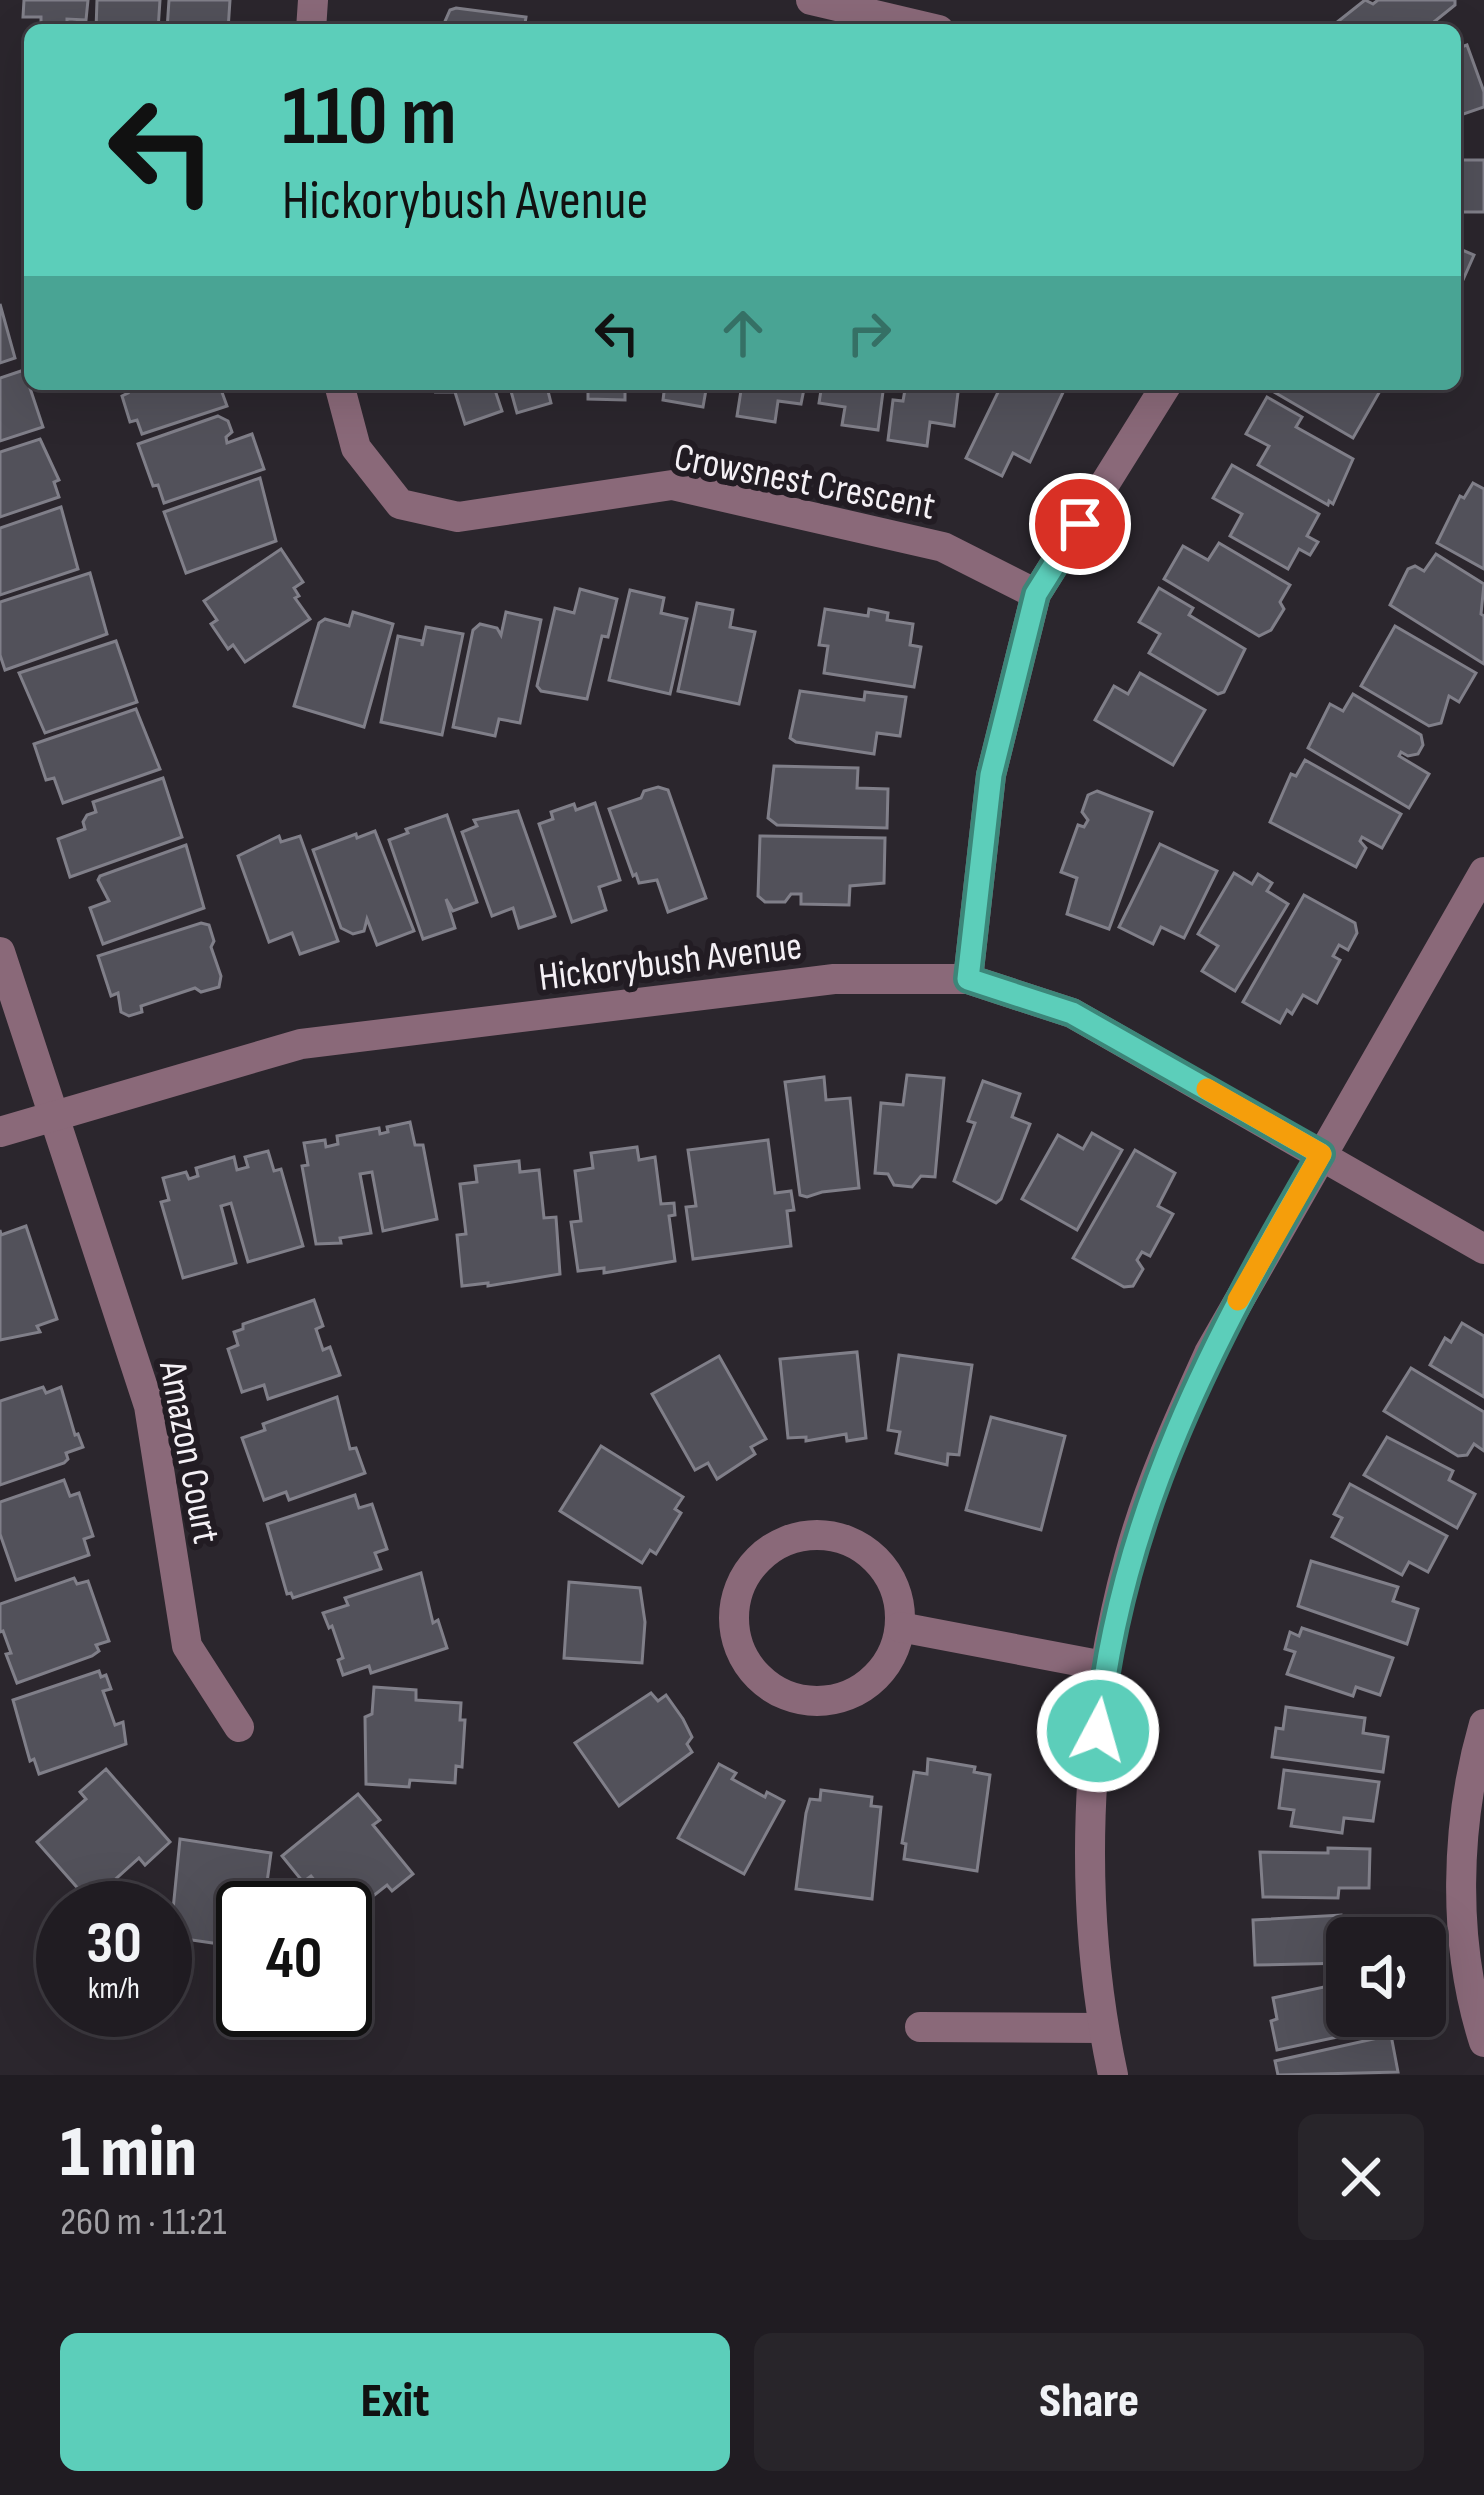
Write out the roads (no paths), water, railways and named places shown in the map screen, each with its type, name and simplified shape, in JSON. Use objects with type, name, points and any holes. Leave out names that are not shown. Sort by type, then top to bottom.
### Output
[{"type":"street","points":[[812,0],[914,24]]},
{"type":"street","name":"Crowsnest Crescent","points":[[342,390],[356,448],[400,504],[458,517],[672,484],[943,547],[1036,594]]},
{"type":"street","points":[[968,979],[991,775],[1036,594],[1163,390]]},
{"type":"street","points":[[1113,2075],[1102,2028],[1094,1950],[1094,1763],[1104,1666],[1130,1555],[1172,1437],[1219,1334],[1484,872]]},
{"type":"street","name":"Amazon Court","points":[[0,952],[149,1406],[187,1646],[239,1727]]},
{"type":"street","name":"Hickorybush Avenue","points":[[0,1132],[301,1044],[833,979],[968,979],[1072,1013],[1484,1249]]},
{"type":"street","points":[[812,1534],[841,1537],[867,1550],[886,1571],[898,1598],[900,1627],[893,1652],[858,1691],[833,1700],[807,1701],[782,1694],[760,1679],[744,1659],[735,1634],[734,1607],[742,1580],[760,1556],[784,1540],[812,1534]]},
{"type":"street","points":[[900,1627],[1104,1666]]},
{"type":"street","points":[[1484,1724],[1471,1769],[1460,1889],[1472,2004],[1484,2042]]},
{"type":"street","points":[[920,2027],[1102,2028]]}]
